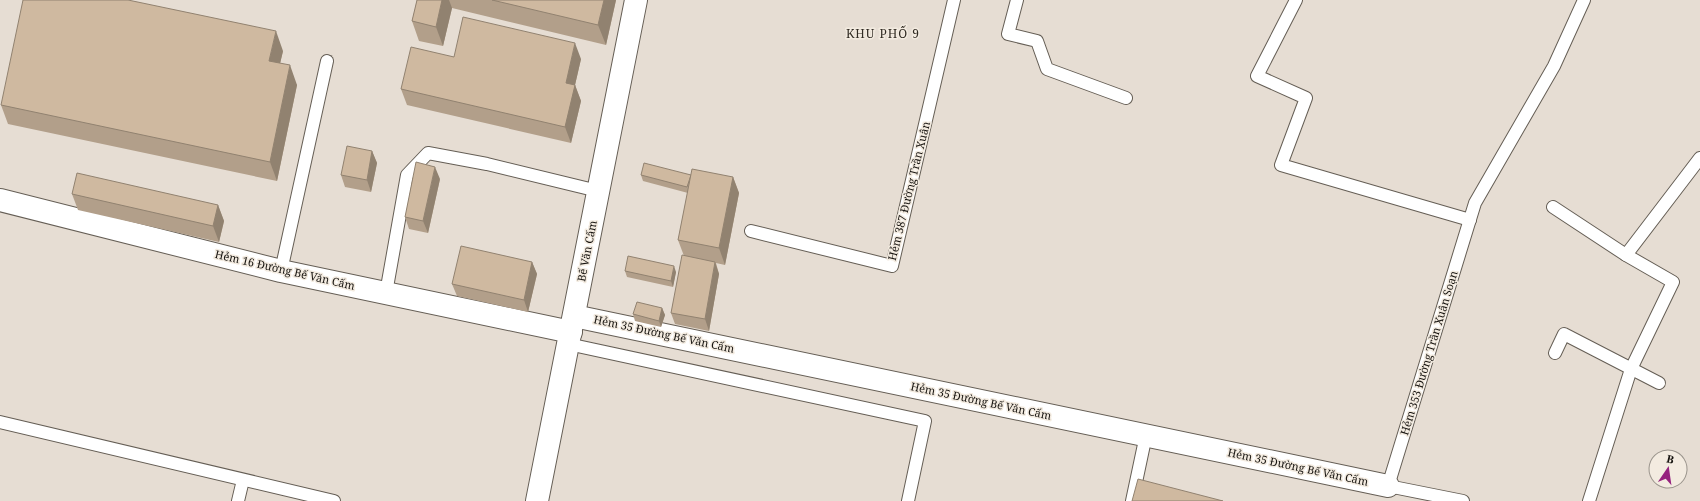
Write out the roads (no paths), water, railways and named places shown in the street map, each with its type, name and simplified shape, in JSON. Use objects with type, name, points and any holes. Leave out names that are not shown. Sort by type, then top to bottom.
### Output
[{"type":"street","name":"Bế Văn Cấm","points":[[537,501],[636,0]]},
{"type":"street","name":"Hẻm 16 Đường Bế Văn Cấm","points":[[0,200],[281,270],[386,293],[571,330]]},
{"type":"street","name":"Hẻm 35 Đường Bế Văn Cấm","points":[[571,330],[1146,435],[1388,486]]},
{"type":"lane","name":"Hẻm 387 Đường Trần Xuân","points":[[751,232],[892,266],[954,0]]},
{"type":"lane","points":[[1017,0],[1008,34],[1037,41],[1047,69],[1126,98]]},
{"type":"lane","points":[[1296,0],[1258,76],[1306,98],[1281,165],[1470,220]]},
{"type":"lane","name":"Hẻm 353 Đường Trần Xuân Soạn","points":[[1388,486],[1475,203],[1554,66],[1584,0]]},
{"type":"lane","points":[[281,270],[327,60]]},
{"type":"lane","points":[[386,293],[407,175],[428,153],[487,164],[598,190]]},
{"type":"lane","points":[[1626,255],[1700,158]]},
{"type":"lane","points":[[1553,208],[1626,255],[1673,282],[1631,369],[1589,501]]},
{"type":"lane","points":[[571,330],[925,421],[908,501]]},
{"type":"lane","points":[[1555,353],[1564,334],[1659,383]]},
{"type":"lane","points":[[0,422],[334,501]]},
{"type":"lane","points":[[1132,501],[1146,435]]},
{"type":"lane","points":[[238,501],[243,480]]},
{"type":"lane","points":[[1388,486],[1463,501]]},
{"type":"district","name":"KHU PHỐ 9","points":[[883,34]]}]
